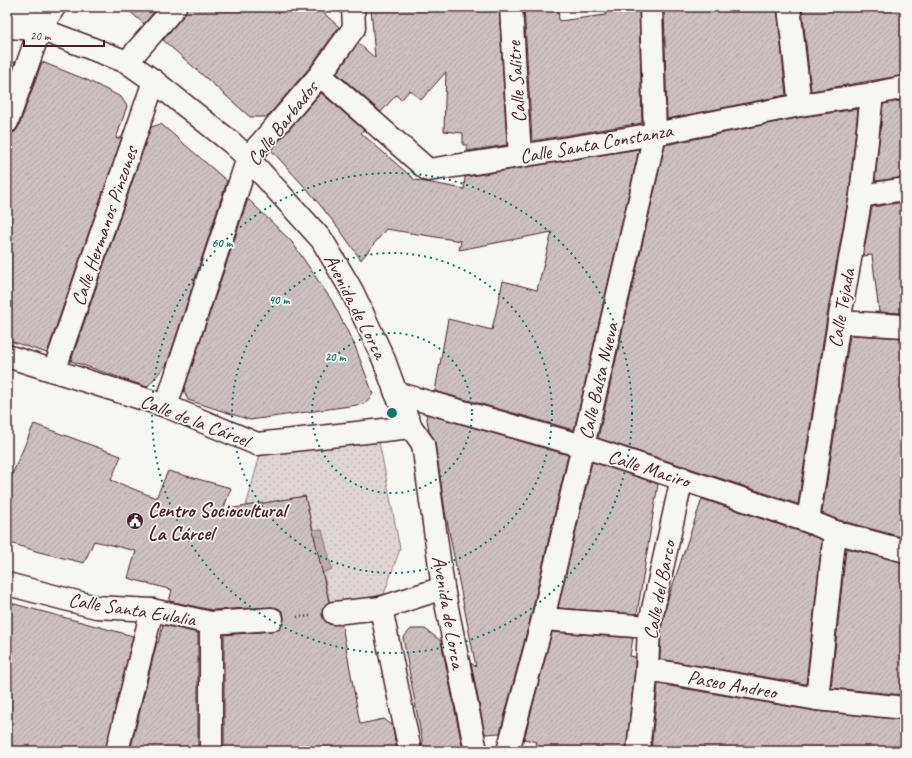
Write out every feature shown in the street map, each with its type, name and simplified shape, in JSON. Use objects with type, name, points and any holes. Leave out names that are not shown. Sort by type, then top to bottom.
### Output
[{"type":"street","points":[[18,7],[40,30]]},
{"type":"street","points":[[7,122],[40,30],[54,7]]},
{"type":"street","points":[[127,62],[175,7]]},
{"type":"street","name":"Calle Barbados","points":[[166,406],[248,158],[320,75],[354,28],[353,7]]},
{"type":"street","name":"Calle Salitre","points":[[511,7],[520,156]]},
{"type":"street","name":"Calle Balsa Nueva","points":[[508,751],[544,618],[655,134],[651,7]]},
{"type":"street","points":[[790,7],[800,105]]},
{"type":"street","name":"Avenida de Lorca","points":[[7,27],[40,30],[127,62],[154,81],[248,158],[322,240],[352,291],[384,360],[411,427],[424,444],[443,588],[476,751]]},
{"type":"street","name":"Calle Santa Constanza","points":[[320,75],[428,170],[655,134],[800,105],[872,94],[905,87]]},
{"type":"street","name":"Calle Hermanos Pinzones","points":[[54,371],[154,81]]},
{"type":"street","name":"Calle Tejada","points":[[808,521],[838,322],[861,196],[872,94]]},
{"type":"street","points":[[861,196],[905,189]]},
{"type":"street","points":[[838,322],[905,326]]},
{"type":"street","name":"Calle de la Cárcel","points":[[7,356],[166,406],[257,444],[411,427]]},
{"type":"street","name":"Calle Maciro","points":[[396,392],[583,446],[682,478],[808,521],[835,532],[905,551]]},
{"type":"street","name":"Calle del Barco","points":[[638,751],[647,669],[649,627],[682,478]]},
{"type":"street","points":[[817,699],[835,532]]},
{"type":"street","name":"Calle Santa Eulalia","points":[[7,584],[96,607],[152,610],[211,623],[272,619]]},
{"type":"street","points":[[334,613],[381,608],[443,588]]},
{"type":"street","points":[[381,608],[410,751]]},
{"type":"street","points":[[116,751],[152,610]]},
{"type":"street","points":[[544,618],[649,627]]},
{"type":"street","points":[[211,623],[211,751]]},
{"type":"street","name":"Paseo Andreo","points":[[647,669],[817,699],[905,708]]},
{"type":"path","points":[[272,619],[334,613]]},
{"type":"shaded area","points":[[378,436],[400,549],[384,594],[331,607],[305,496],[246,506],[260,455]]},
{"type":"water","points":[[312,529],[322,530],[332,569],[322,573]]},
{"type":"building","points":[[125,7],[158,7],[144,24]]},
{"type":"building","points":[[187,7],[317,7],[339,27],[310,67],[267,117],[250,117],[163,40],[184,15]]},
{"type":"building","points":[[371,7],[499,7],[507,145],[467,151],[467,145],[463,145],[463,133],[444,131],[446,72],[421,100],[410,90],[401,100],[396,95],[381,112],[337,73],[358,43],[375,58]]},
{"type":"building","points":[[524,7],[558,7],[559,21],[606,15],[606,7],[639,7],[642,123],[532,141]]},
{"type":"building","points":[[664,7],[777,7],[786,95],[667,119]]},
{"type":"building","points":[[802,7],[905,7],[905,75],[811,91]]},
{"type":"building","points":[[15,62],[7,85],[7,63]]},
{"type":"building","points":[[42,62],[87,80],[121,97],[127,106],[116,139],[122,137],[47,353],[7,340],[7,134],[15,132],[19,126]]},
{"type":"building","points":[[321,93],[364,130],[361,133],[415,180],[464,189],[465,177],[639,149],[574,430],[435,391],[448,319],[492,330],[503,281],[537,290],[552,232],[459,250],[461,241],[386,229],[361,260],[340,230],[312,195],[271,150]]},
{"type":"building","points":[[905,100],[905,177],[875,181],[883,104]]},
{"type":"building","points":[[858,109],[849,194],[829,304],[798,504],[598,438],[665,145],[802,117]]},
{"type":"building","points":[[161,124],[227,181],[167,364],[147,387],[71,361],[151,127]]},
{"type":"building","points":[[248,199],[292,242],[332,301],[355,346],[373,394],[364,404],[250,420],[188,400],[184,390]]},
{"type":"building","points":[[905,202],[905,313],[879,312],[872,255],[863,256],[872,207]]},
{"type":"building","points":[[850,335],[905,338],[905,538],[839,520],[822,513]]},
{"type":"building","points":[[426,414],[568,455],[531,616],[500,733],[485,734],[471,663],[476,667],[445,511],[435,442],[429,431]]},
{"type":"building","points":[[34,424],[121,456],[111,480],[156,498],[168,471],[231,488],[223,510],[305,496],[329,602],[323,608],[322,615],[324,620],[329,624],[342,625],[360,724],[384,719],[392,725],[397,751],[224,751],[224,635],[279,630],[283,624],[283,612],[278,608],[271,607],[212,610],[169,601],[172,590],[128,578],[136,551],[94,541],[84,563],[39,552],[7,542],[7,486]]},
{"type":"building","points":[[592,462],[658,484],[637,614],[558,608]]},
{"type":"building","points":[[702,499],[822,540],[806,684],[660,659],[661,629],[668,599]]},
{"type":"building","points":[[846,548],[905,563],[905,695],[831,688]]},
{"type":"building","points":[[7,602],[133,636],[105,751],[7,751]]},
{"type":"building","points":[[163,625],[198,633],[198,751],[130,751],[157,642],[158,643]]},
{"type":"building","points":[[411,629],[425,629],[441,641],[463,751],[422,751],[421,744],[423,745],[403,638]]},
{"type":"building","points":[[552,632],[633,638],[630,656],[635,657],[635,668],[626,751],[550,751],[536,748],[537,742],[524,739]]},
{"type":"building","points":[[658,684],[815,711],[905,720],[905,751],[651,751]]},
{"type":"place","name":"Centro Sociocultural La Cárcel","points":[[135,521]]}]
